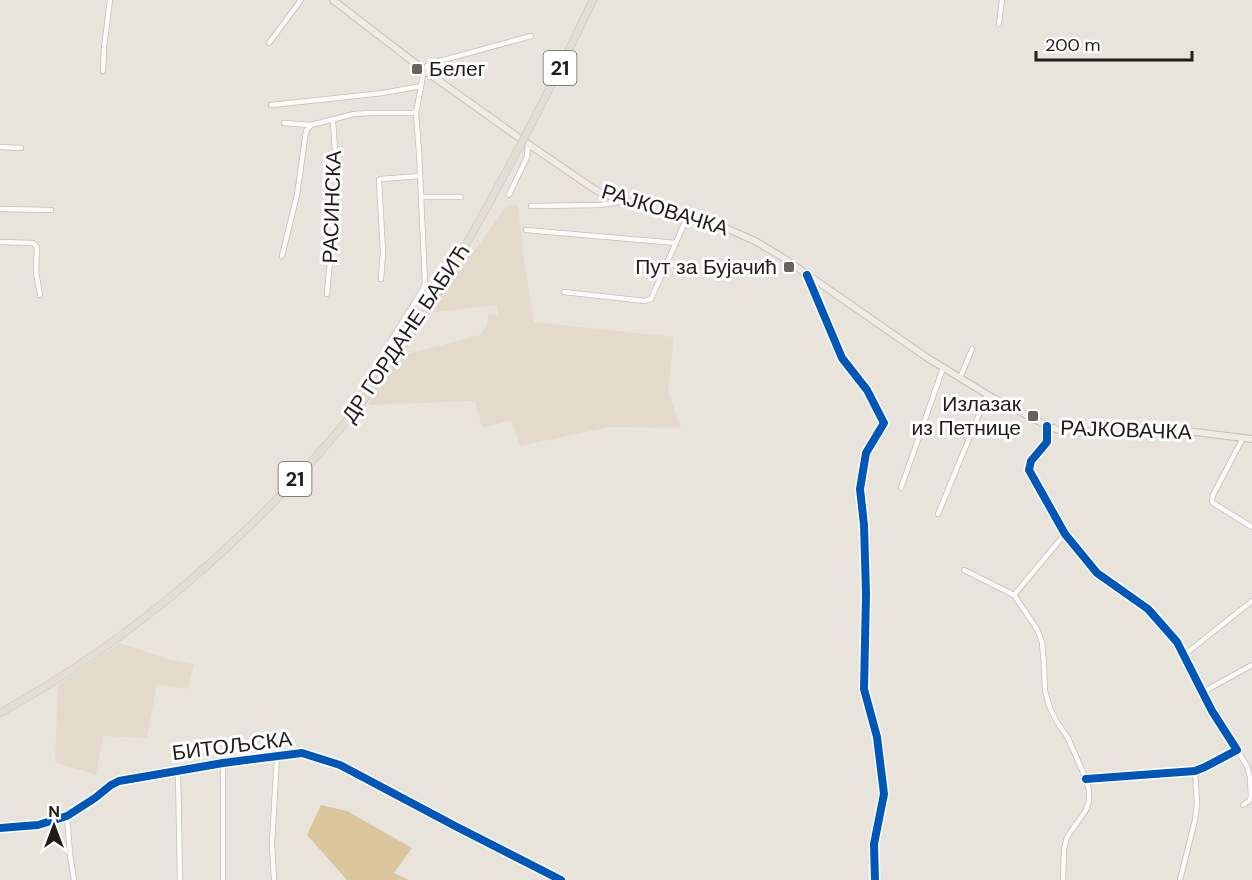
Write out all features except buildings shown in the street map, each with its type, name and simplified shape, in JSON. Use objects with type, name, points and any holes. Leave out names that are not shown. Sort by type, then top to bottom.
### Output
[{"type":"main road","name":"РАЈКОВАЧКА","points":[[333,0],[424,70],[528,145],[594,189],[624,201],[688,215],[725,227],[755,241],[782,257],[943,368],[1047,426],[1076,433],[1154,428],[1252,439]]},
{"type":"main road","name":"ДР ГОРДАНЕ БАБИЋ","points":[[0,713],[122,635],[168,599],[252,524],[342,427],[396,355],[458,259],[529,129],[593,0]]},
{"type":"street","points":[[103,71],[110,0]]},
{"type":"street","points":[[268,43],[301,0]]},
{"type":"street","points":[[999,24],[1002,0]]},
{"type":"street","points":[[396,355],[391,350],[390,342],[425,283],[416,112],[424,70],[429,64],[531,36]]},
{"type":"street","points":[[271,105],[383,93],[421,86]]},
{"type":"street","points":[[284,123],[311,125],[370,113],[416,112]]},
{"type":"street","name":"РАСИНСКА","points":[[327,294],[337,179],[333,120]]},
{"type":"street","points":[[282,256],[297,195],[306,131],[311,125]]},
{"type":"street","points":[[510,195],[526,157],[528,145]]},
{"type":"street","points":[[0,147],[21,148]]},
{"type":"street","points":[[381,279],[383,252],[379,180],[380,178],[420,176]]},
{"type":"street","points":[[421,197],[461,197]]},
{"type":"street","points":[[531,206],[601,205],[624,201]]},
{"type":"street","points":[[0,209],[51,210]]},
{"type":"street","points":[[564,292],[645,301],[651,299],[688,215]]},
{"type":"street","points":[[526,230],[676,243]]},
{"type":"street","points":[[0,242],[36,245],[38,253],[36,272],[40,295]]},
{"type":"street","points":[[807,275],[842,358],[867,390],[884,423],[866,453],[860,489],[864,525],[866,594],[864,689],[877,737],[884,794],[874,844],[875,880]]},
{"type":"street","points":[[960,378],[972,349]]},
{"type":"street","points":[[901,488],[943,368]]},
{"type":"street","points":[[938,514],[987,394]]},
{"type":"street","points":[[1047,426],[1047,442],[1031,460],[1029,470],[1065,534],[1097,573],[1148,609],[1178,642],[1212,711],[1247,766],[1251,797],[1243,805]]},
{"type":"street","points":[[1243,438],[1212,501],[1252,527]]},
{"type":"street","points":[[1014,595],[1065,534]]},
{"type":"street","points":[[964,570],[1014,595],[1037,629],[1042,642],[1045,692],[1050,708],[1068,738],[1086,779],[1089,801],[1086,810],[1067,837],[1064,849],[1063,880]]},
{"type":"street","points":[[1184,655],[1252,601]]},
{"type":"street","points":[[1203,692],[1252,665]]},
{"type":"street","points":[[1086,779],[1195,771],[1237,750]]},
{"type":"street","name":"БИТОЉСКА","points":[[0,828],[38,825],[68,816],[119,781],[223,763],[302,753],[340,765],[561,880]]},
{"type":"street","points":[[274,880],[273,843],[277,756]]},
{"type":"street","points":[[223,763],[223,880]]},
{"type":"street","points":[[178,770],[180,880]]},
{"type":"street","points":[[1180,880],[1195,820],[1197,804],[1195,771]]},
{"type":"street","points":[[68,816],[74,880]]},
{"type":"shaded area","points":[[518,205],[534,322],[674,337],[668,391],[681,428],[610,427],[520,446],[511,420],[482,428],[475,401],[367,405],[403,355],[480,335],[486,327],[489,313],[498,316],[497,305],[428,313],[468,251],[473,253],[506,206]]},
{"type":"shaded area","points":[[120,643],[167,659],[194,664],[188,689],[157,684],[147,738],[103,736],[96,775],[55,762],[58,685]]},
{"type":"shaded area","points":[[321,805],[347,811],[412,848],[394,873],[409,880],[347,880],[307,835]]},
{"type":"cycle path","points":[[807,275],[842,358],[867,390],[884,423],[866,453],[860,489],[864,525],[866,594],[864,689],[877,737],[884,794],[874,844],[875,880]]},
{"type":"cycle path","points":[[1047,426],[1047,442],[1031,461],[1029,470],[1065,534],[1097,573],[1148,609],[1177,642],[1212,711],[1237,750],[1195,771],[1086,779]]},
{"type":"cycle path","points":[[0,828],[38,825],[67,816],[119,781],[223,763],[302,753],[340,765],[561,880]]},
{"type":"place","name":"Белег","points":[[417,69]]},
{"type":"place","name":"Пут за Бујачић","points":[[789,267]]},
{"type":"place","name":"Излазак из Петнице","points":[[1033,416]]}]
